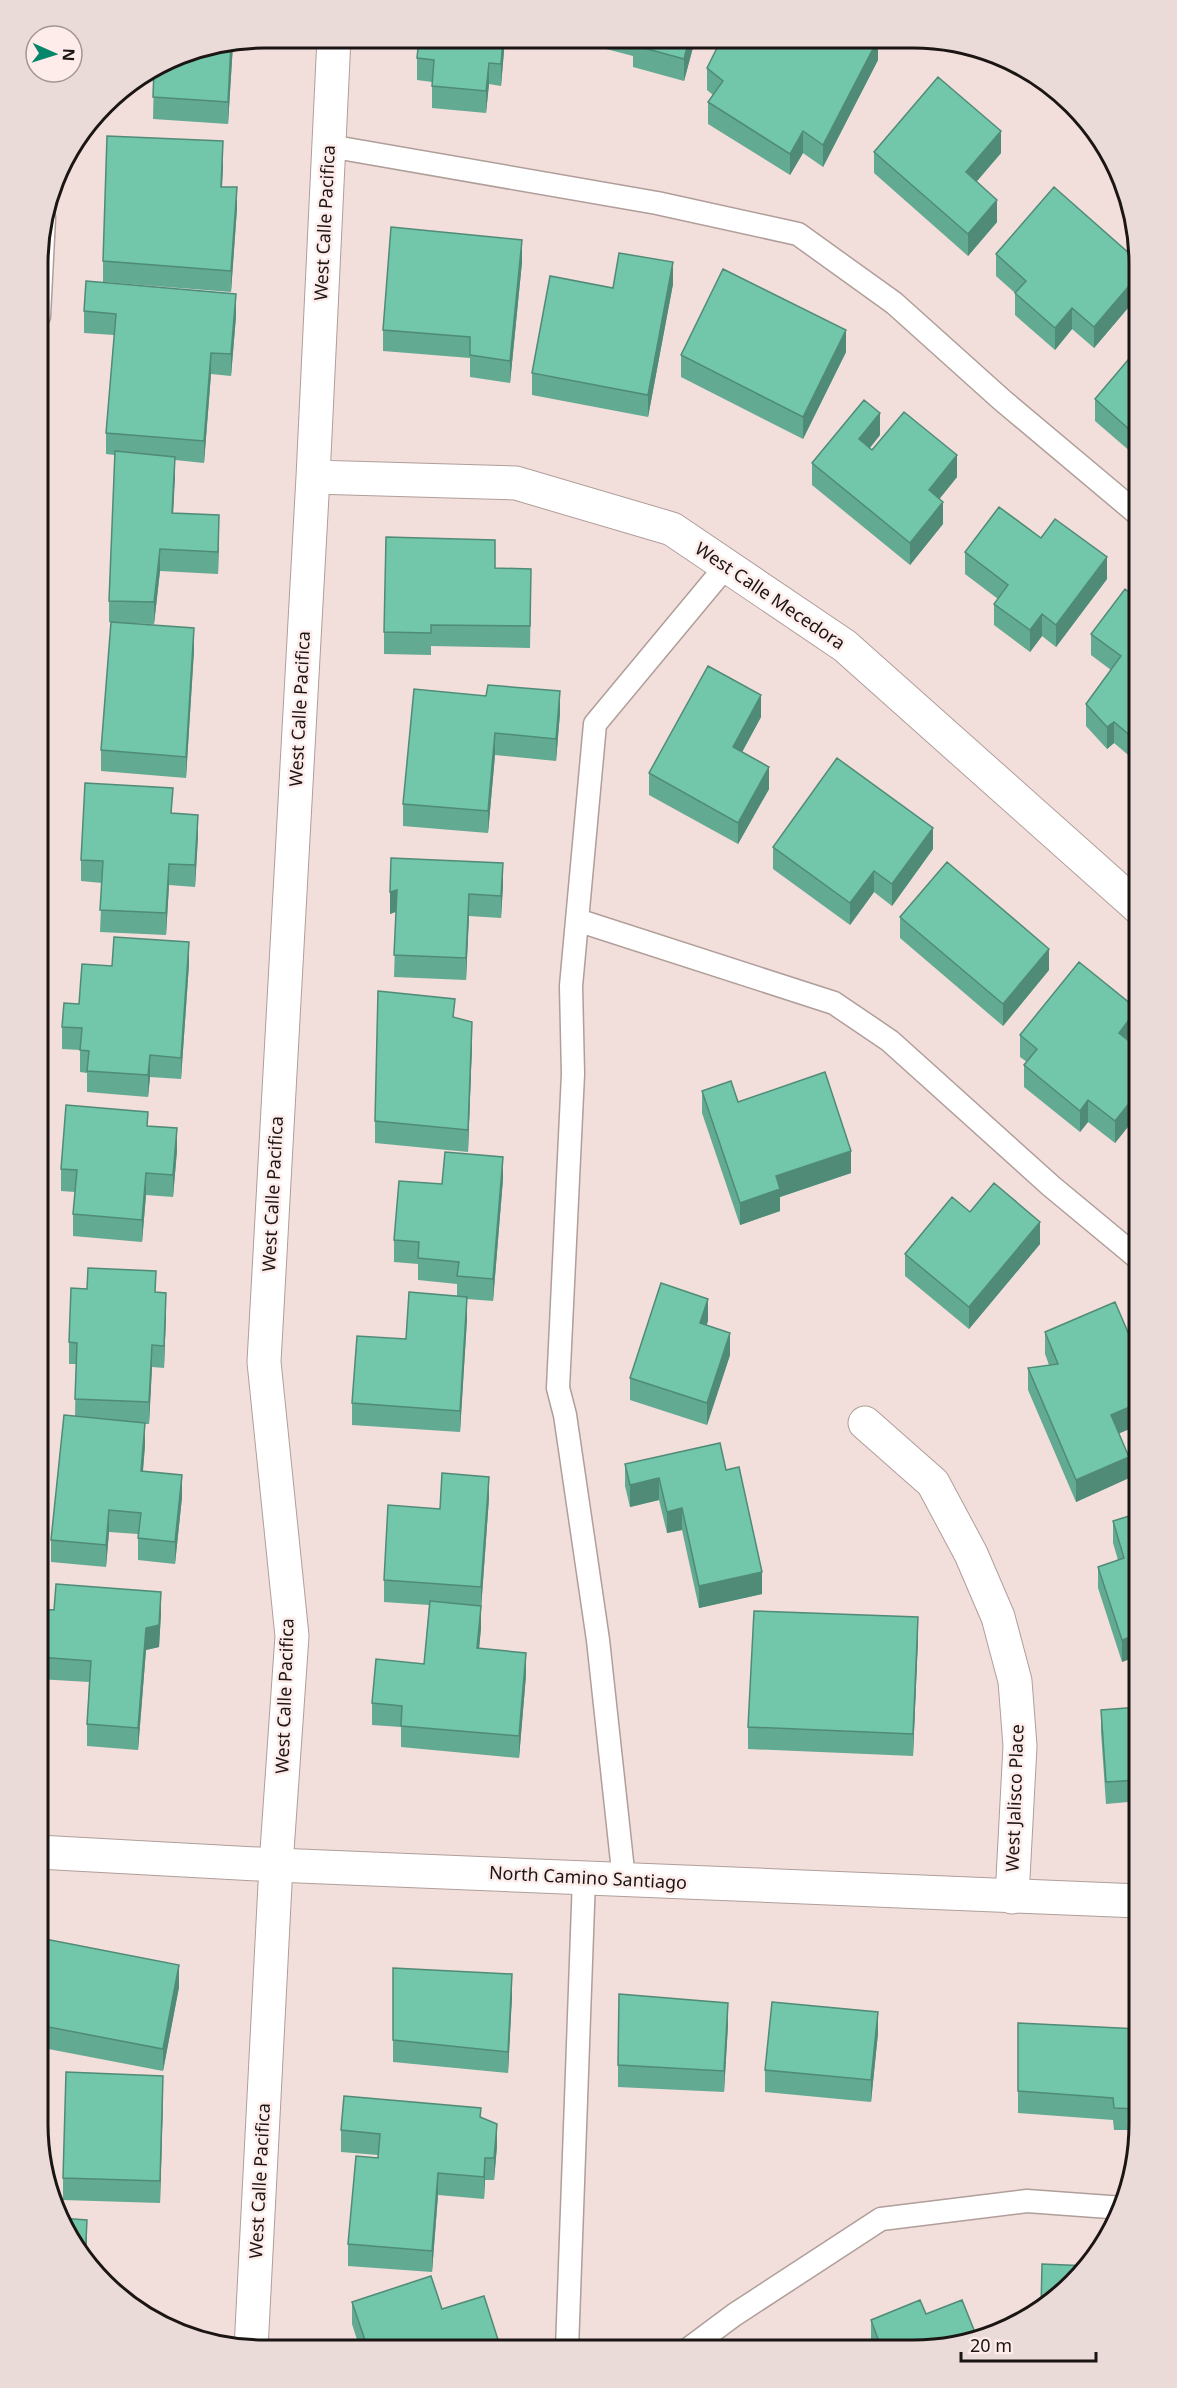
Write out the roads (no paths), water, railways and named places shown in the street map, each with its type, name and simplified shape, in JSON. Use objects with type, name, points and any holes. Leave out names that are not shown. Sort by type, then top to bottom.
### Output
[{"type":"street","name":"West Calle Pacifica","points":[[251,2340],[276,1865],[292,1636],[264,1362],[313,477],[334,48]]},
{"type":"street","name":"West Calle Mecedora","points":[[313,477],[516,483],[672,529],[845,646],[1129,899]]},
{"type":"street","name":"West Jalisco Place","points":[[865,1423],[933,1483],[971,1554],[998,1617],[1015,1681],[1020,1746],[1012,1897]]},
{"type":"street","name":"North Camino Santiago","points":[[48,1853],[276,1865],[1129,1901]]},
{"type":"lane","points":[[329,146],[657,203],[798,234],[894,303],[1002,400],[1129,507]]},
{"type":"lane","points":[[624,1880],[598,1640],[565,1415],[558,1388],[573,1074],[570,986],[595,724],[727,566]]},
{"type":"lane","points":[[577,920],[834,1003],[890,1041],[1051,1186],[1129,1251]]},
{"type":"lane","points":[[567,2340],[584,1878]]},
{"type":"lane","points":[[700,2340],[734,2315],[881,2219],[1027,2202],[1113,2207]]}]
